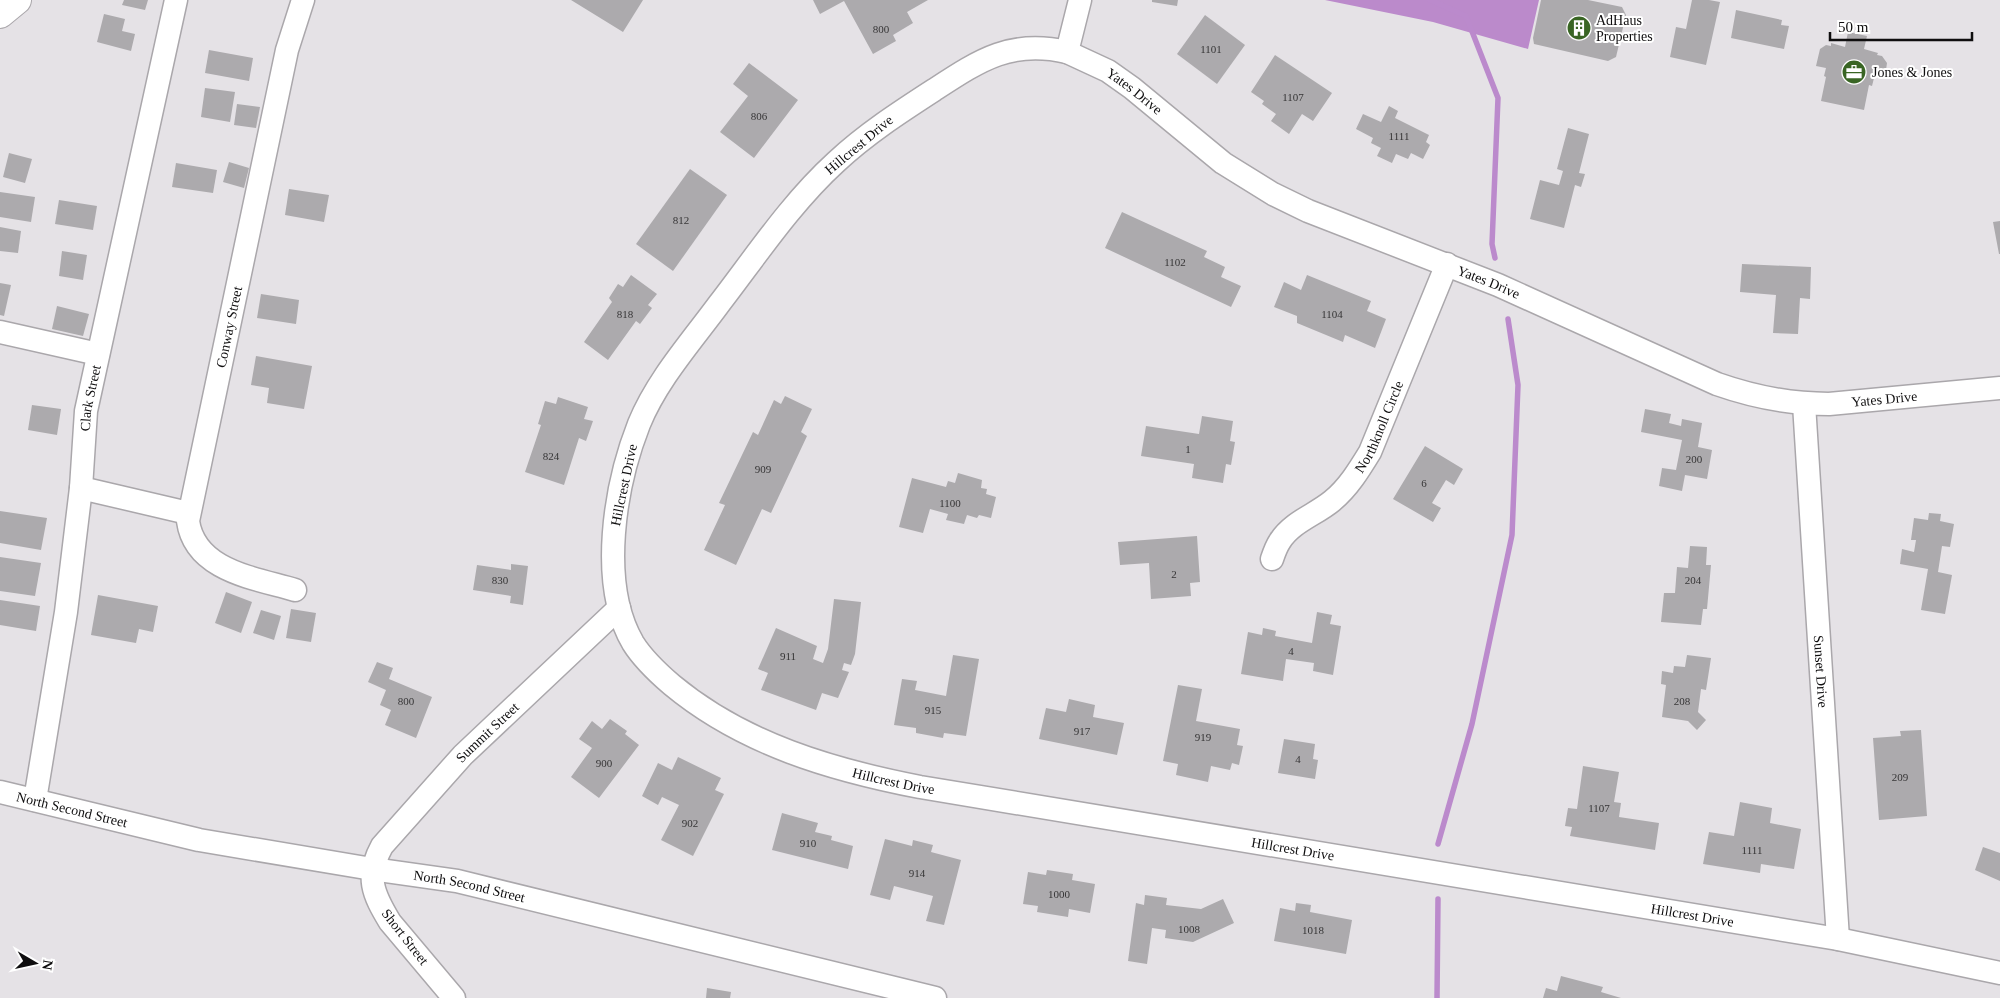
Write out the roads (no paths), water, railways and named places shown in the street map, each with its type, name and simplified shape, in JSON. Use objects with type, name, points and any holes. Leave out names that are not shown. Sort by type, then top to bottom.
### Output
[{"type":"street","points":[[0,14],[17,0]]},
{"type":"street","name":"Clark Street","points":[[35,800],[66,612],[80,488],[84,424],[176,0]]},
{"type":"street","name":"Conway Street","points":[[295,590],[231,571],[204,556],[191,537],[188,513],[287,50],[303,0]]},
{"type":"street","points":[[1067,52],[1080,0]]},
{"type":"street","name":"Hillcrest Drive","points":[[1067,52],[1034,46],[1002,52],[954,77],[864,137],[835,163],[792,209],[676,362],[640,421],[625,470],[614,538],[614,588],[618,608],[634,644],[660,674],[687,697],[747,734],[806,758],[874,778],[1838,939],[2000,974]]},
{"type":"street","name":"Yates Drive","points":[[1067,52],[1108,71],[1132,88],[1223,163],[1273,194],[1308,211],[1507,288],[1717,384],[1758,396],[1804,404],[1829,404],[2000,388]]},
{"type":"street","name":"Northknoll Circle","points":[[1272,559],[1280,541],[1286,534],[1295,525],[1330,503],[1340,494],[1370,452],[1447,264]]},
{"type":"street","points":[[0,332],[98,354]]},
{"type":"street","name":"Sunset Drive","points":[[1804,404],[1838,939]]},
{"type":"street","points":[[80,488],[188,513]]},
{"type":"street","name":"Summit Street","points":[[372,869],[382,846],[464,755],[618,608]]},
{"type":"street","name":"North Second Street","points":[[0,792],[199,840],[457,881],[935,998]]},
{"type":"street","name":"Short Street","points":[[372,869],[372,883],[376,895],[390,922],[454,998]]},
{"type":"waterway","points":[[1430,0],[1466,16],[1498,98],[1492,244],[1495,258]]},
{"type":"waterway","points":[[1438,844],[1472,724],[1512,535],[1518,385],[1508,319]]},
{"type":"waterway","points":[[1437,998],[1438,899]]},
{"type":"place","name":"AdHaus Properties","points":[[1579,28]]},
{"type":"place","name":"Jones & Jones","points":[[1854,72]]}]
